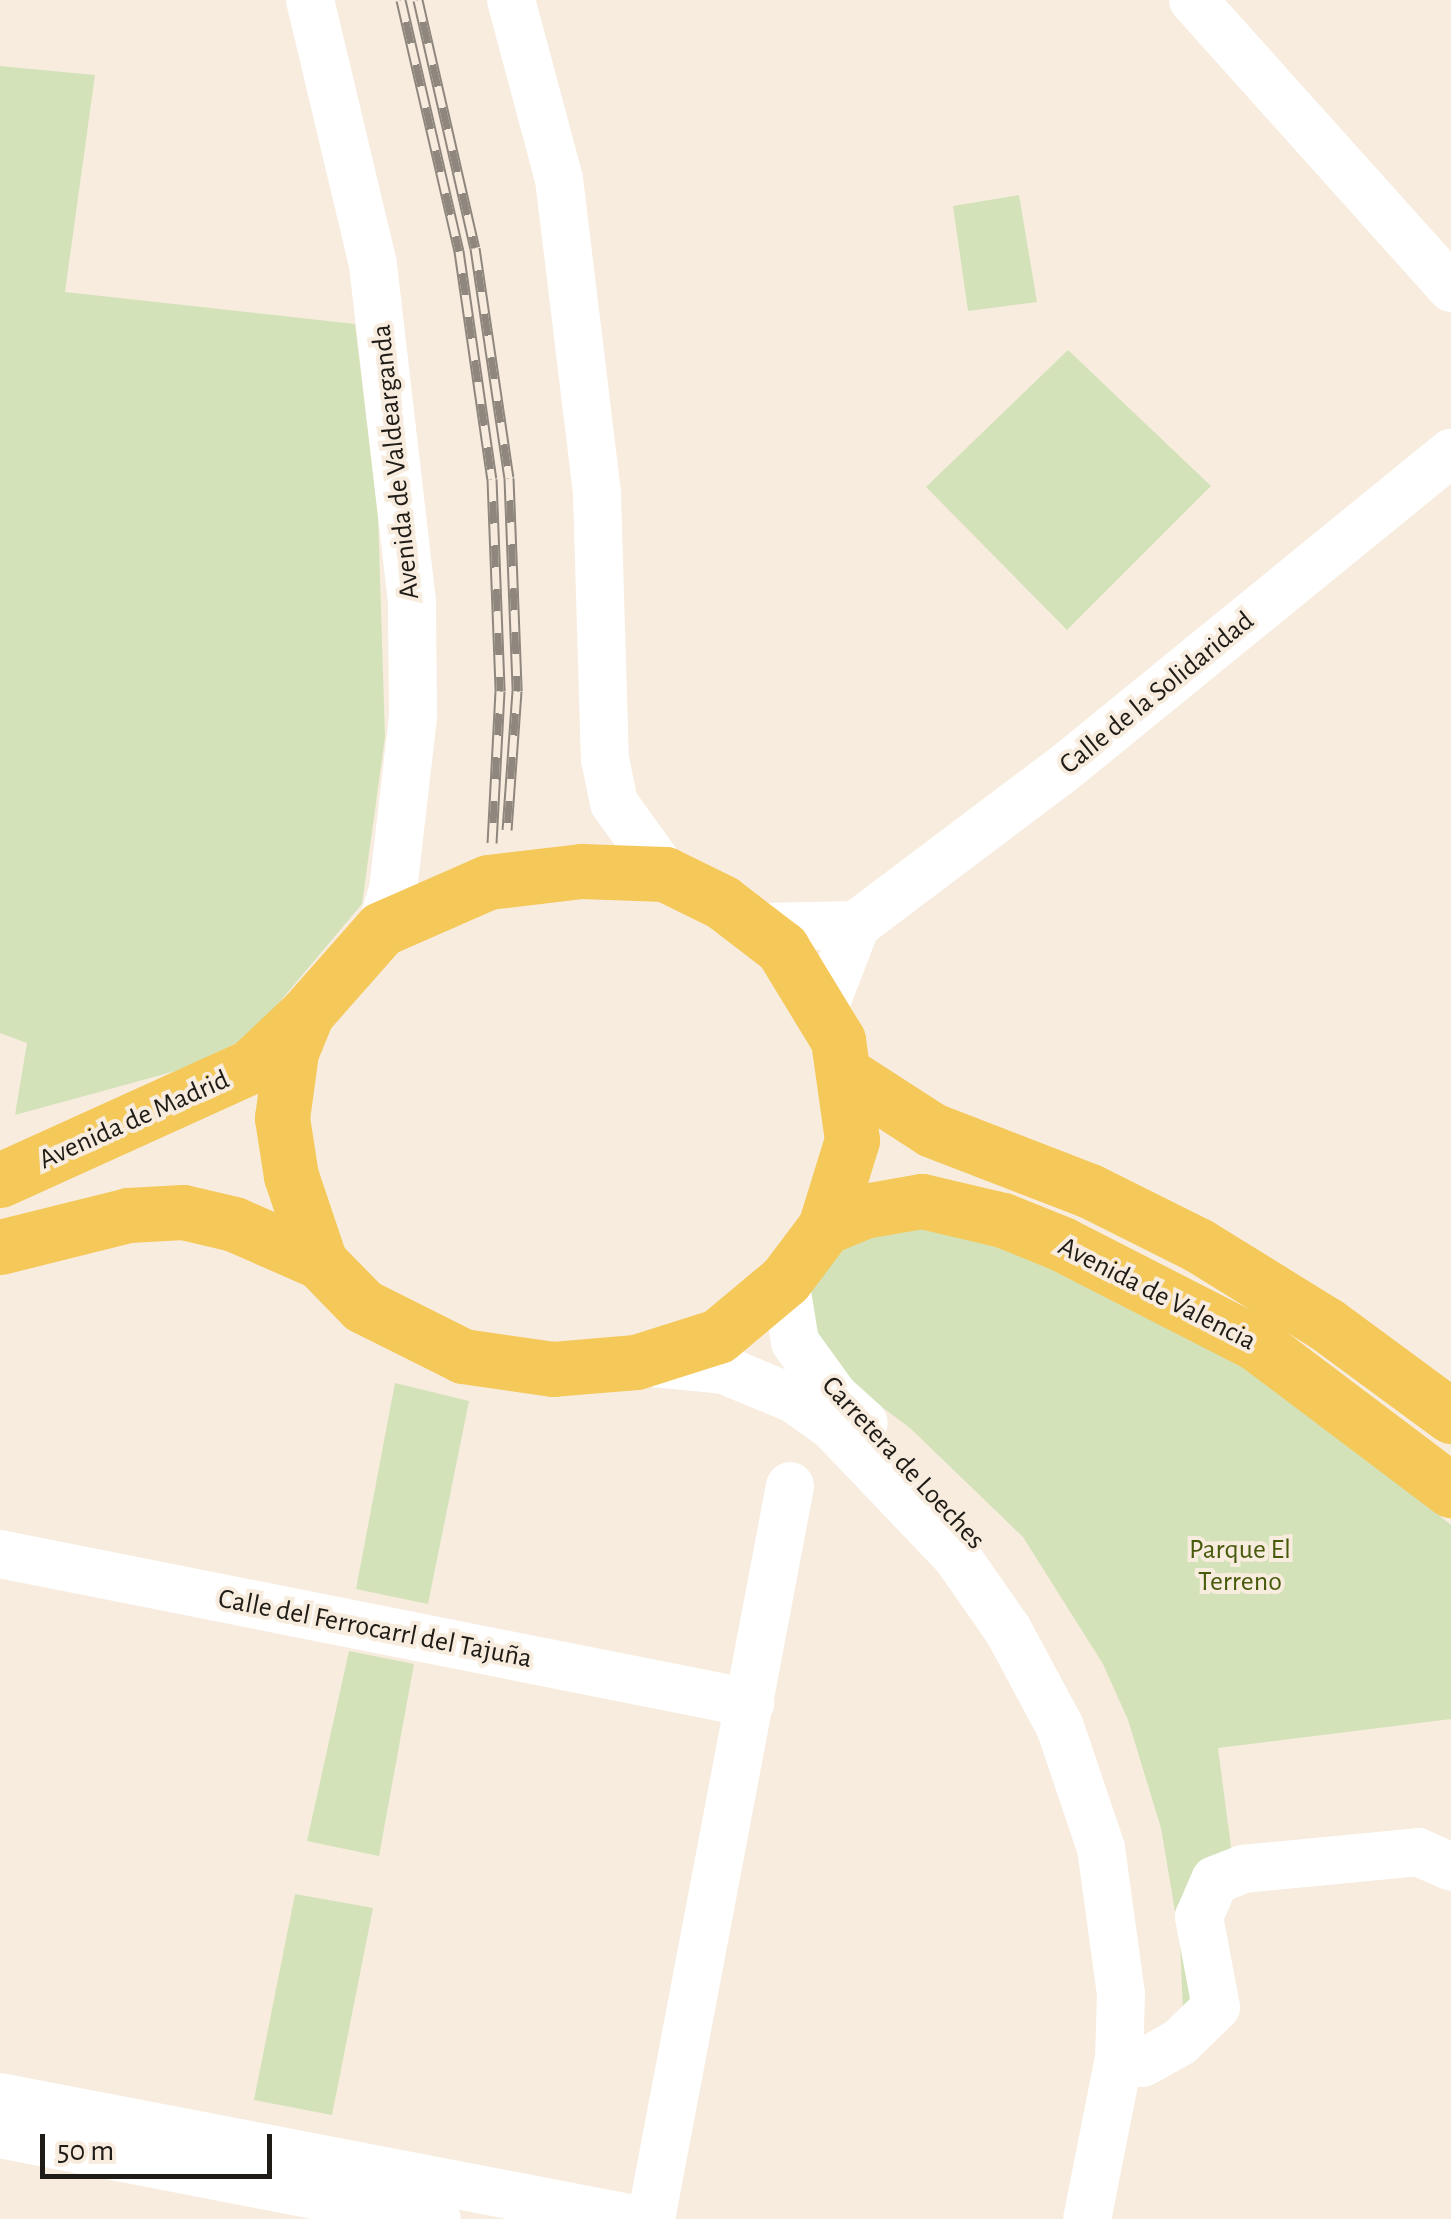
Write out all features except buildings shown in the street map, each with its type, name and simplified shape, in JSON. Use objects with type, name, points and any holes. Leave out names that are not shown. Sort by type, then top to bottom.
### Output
[{"type":"highway","points":[[0,1247],[128,1216],[183,1212],[234,1224],[320,1262],[363,1306],[462,1356],[553,1369],[636,1362],[718,1336],[785,1280],[824,1227],[852,1140],[847,1075],[824,1008],[759,927],[665,874],[581,871],[488,882],[381,929]]},
{"type":"highway","name":"Avenida de Madrid","points":[[0,1180],[251,1066],[307,1013],[381,929]]},
{"type":"highway","points":[[307,1013],[291,1052],[282,1118],[291,1176],[320,1262]]},
{"type":"highway","name":"Avenida de Valencia","points":[[847,1075],[932,1130],[1090,1191],[1198,1244],[1326,1324],[1451,1416]]},
{"type":"highway","name":"Avenida de Valencia","points":[[824,1227],[864,1211],[922,1202],[952,1205],[1062,1244],[1258,1344],[1451,1490]]},
{"type":"street","name":"Avenida de Valdearganda","points":[[310,0],[373,265],[412,602],[413,717],[393,889],[381,929]]},
{"type":"street","points":[[511,0],[562,198],[597,494],[605,758],[614,803],[665,874]]},
{"type":"street","points":[[1193,0],[1451,288]]},
{"type":"street","points":[[1233,0],[1451,244]]},
{"type":"street","name":"Calle de la Solidaridad","points":[[856,925],[1062,770],[1451,452]]},
{"type":"street","points":[[759,927],[856,925],[824,1008]]},
{"type":"street","name":"Carretera de Loeches","points":[[785,1280],[795,1342],[834,1396],[979,1539],[1083,1717],[1103,1767],[1138,1916],[1143,2063],[1112,2219]]},
{"type":"street","name":"Carretera de Loeches","points":[[636,1362],[724,1370],[794,1399],[832,1426],[957,1557],[1036,1680],[1081,1775],[1101,1848],[1122,1994],[1119,2058],[1087,2219]]},
{"type":"street","points":[[652,2219],[790,1486]]},
{"type":"street","name":"Calle del Ferrocarrl del Tajuña","points":[[0,1554],[751,1697]]},
{"type":"street","points":[[1143,2063],[1180,2042],[1216,2006],[1200,1916],[1214,1880],[1243,1869],[1418,1852],[1451,1867]]},
{"type":"street","points":[[0,2097],[634,2219]]},
{"type":"street","points":[[0,2134],[437,2219]]},
{"type":"green space","points":[[0,66],[95,75],[65,292],[355,324],[378,514],[385,737],[362,904],[251,1036],[183,1069],[15,1115],[27,1043],[0,1033]]},
{"type":"green space","points":[[1019,195],[1037,302],[968,311],[953,206]]},
{"type":"green space","points":[[1068,350],[1211,486],[1067,630],[926,487]]},
{"type":"green space","name":"Parque El Terreno","points":[[898,1226],[961,1232],[1104,1286],[1221,1342],[1451,1525],[1451,1719],[1218,1748],[1233,1862],[1204,1986],[1183,2011],[1180,1941],[1161,1828],[1128,1720],[1103,1664],[1023,1537],[910,1428],[831,1369],[804,1299],[834,1251]]},
{"type":"green space","points":[[395,1383],[469,1401],[428,1604],[356,1589]]},
{"type":"green space","points":[[349,1651],[414,1664],[379,1856],[307,1841]]},
{"type":"green space","points":[[295,1894],[373,1908],[332,2115],[254,2100]]},
{"type":"railway","points":[[401,0],[459,251],[492,479],[500,691],[492,843]]},
{"type":"railway","points":[[418,0],[475,248],[509,478],[517,691],[507,830]]}]
